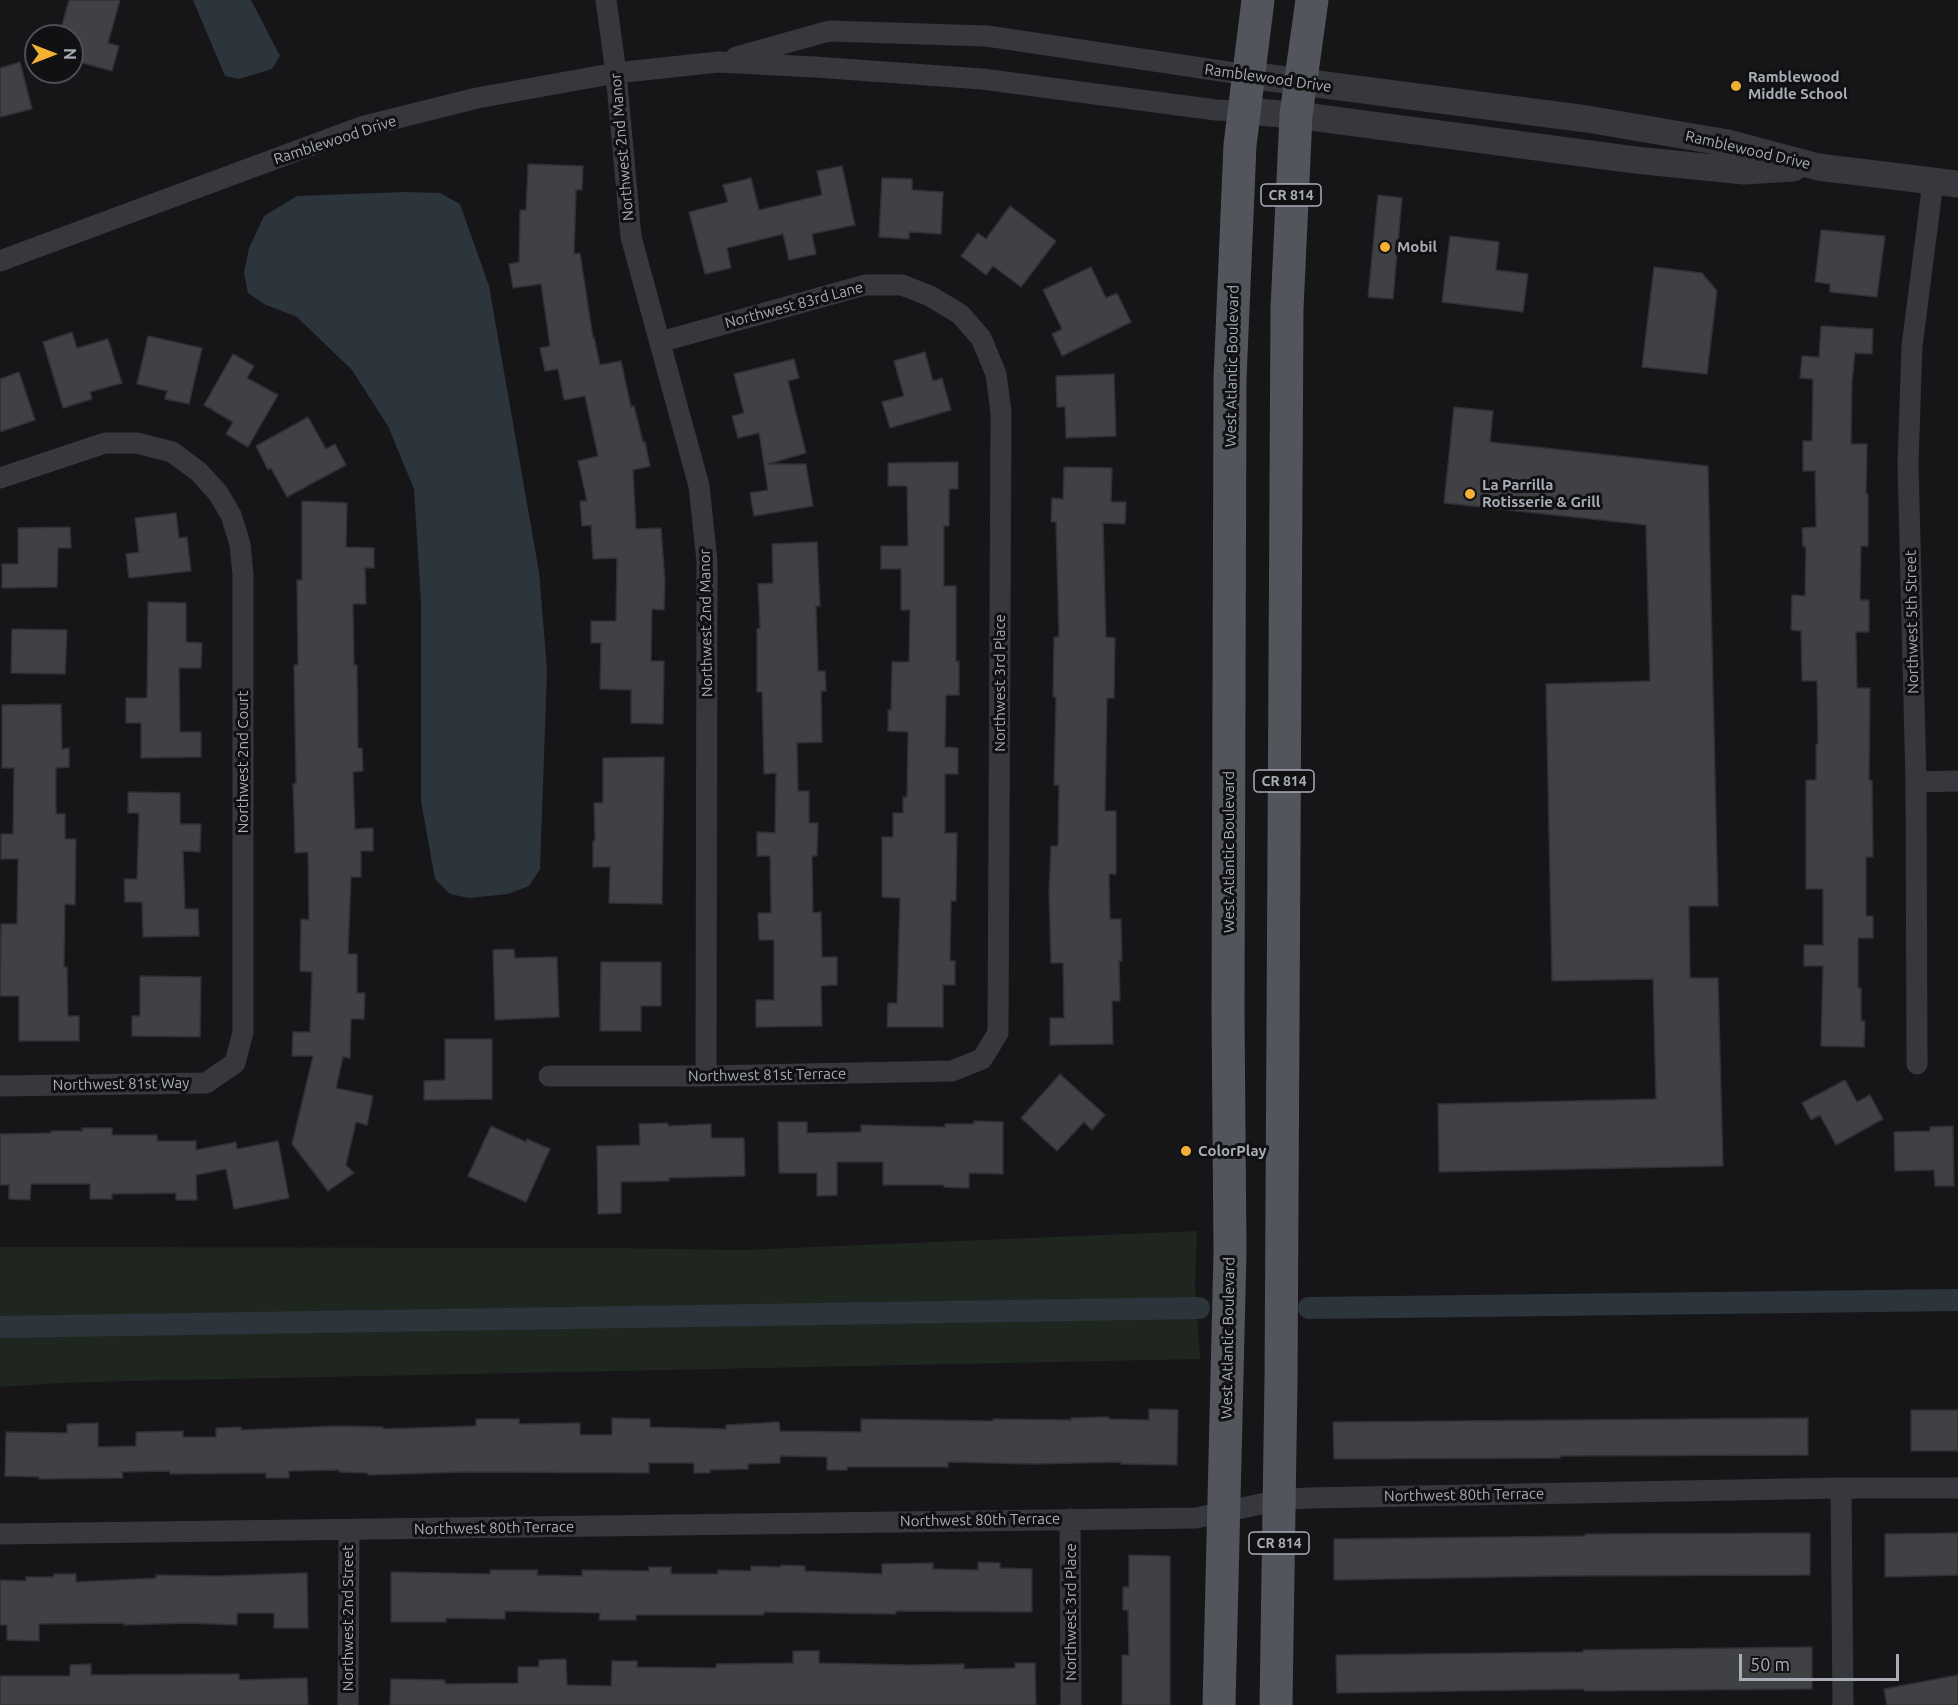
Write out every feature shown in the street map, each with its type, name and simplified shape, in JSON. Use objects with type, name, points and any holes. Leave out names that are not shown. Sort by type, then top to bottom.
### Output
[{"type":"main road","name":"West Atlantic Boulevard","points":[[1219,1705],[1230,1252],[1228,999],[1230,379],[1240,145],[1258,0]]},
{"type":"main road","name":"CR 814","points":[[1276,1705],[1281,1381],[1287,320],[1296,116],[1312,0]]},
{"type":"street","name":"Northwest 2nd Manor","points":[[606,0],[616,73],[631,237],[699,486],[707,561],[706,1076]]},
{"type":"street","name":"Ramblewood Drive","points":[[0,261],[361,127],[477,98],[616,73],[718,62],[829,31],[987,36],[1248,75],[1587,119],[1728,143],[1818,167],[1945,183]]},
{"type":"street","name":"Ramblewood Drive","points":[[718,62],[982,79],[1216,110],[1296,116],[1635,160],[1744,171],[1818,167]]},
{"type":"street","name":"Northwest 5th Street","points":[[1917,1064],[1916,782],[1908,463],[1912,346],[1945,183]]},
{"type":"street","name":"Northwest 83rd Lane","points":[[660,342],[865,285],[902,285],[930,296],[960,314]]},
{"type":"street","name":"Northwest 3rd Place","points":[[960,314],[981,338],[996,374],[1001,412],[998,1033],[982,1059]]},
{"type":"street","name":"Northwest 2nd Court","points":[[0,478],[105,443],[137,443],[171,452],[199,472],[218,493],[231,515],[240,544],[243,575],[243,1032],[235,1063]]},
{"type":"street","points":[[1916,782],[1958,781]]},
{"type":"street","name":"Northwest 81st Terrace","points":[[549,1076],[706,1076],[951,1071],[982,1059]]},
{"type":"street","name":"Northwest 81st Way","points":[[0,1086],[206,1083],[235,1063]]},
{"type":"street","points":[[1841,1488],[1843,1705]]},
{"type":"street","name":"Northwest 80th Terrace","points":[[0,1534],[1196,1518],[1279,1500],[1320,1498],[1841,1488],[1958,1488]]},
{"type":"street","name":"Northwest 3rd Place","points":[[1070,1519],[1071,1705]]},
{"type":"street","name":"Northwest 2nd Street","points":[[348,1530],[348,1705]]},
{"type":"shaded area","points":[[193,0],[251,0],[280,56],[272,69],[239,79],[225,76]]},
{"type":"shaded area","points":[[440,193],[460,204],[489,286],[539,572],[547,669],[540,869],[529,886],[508,894],[469,898],[450,894],[435,879],[421,801],[421,603],[414,489],[388,426],[352,370],[297,317],[264,304],[248,293],[244,273],[249,248],[264,216],[297,196]]},
{"type":"shaded area","points":[[1197,1231],[1195,1282],[1200,1359],[130,1381],[0,1387],[0,1247],[744,1250]]},
{"type":"building","points":[[69,0],[120,0],[108,43],[119,46],[112,71],[84,63],[84,24],[62,24]]},
{"type":"building","points":[[20,62],[32,109],[0,117],[0,68]]},
{"type":"building","points":[[528,164],[583,166],[582,190],[576,190],[574,254],[580,253],[593,338],[600,365],[621,361],[631,407],[634,406],[643,442],[645,442],[650,466],[633,470],[636,529],[661,528],[665,582],[664,610],[652,609],[651,661],[664,661],[663,724],[631,723],[631,690],[600,689],[601,643],[591,643],[591,621],[616,621],[617,558],[593,559],[591,525],[582,526],[580,501],[587,501],[578,461],[598,456],[585,396],[564,400],[558,369],[545,371],[540,348],[550,346],[541,284],[513,288],[509,264],[519,262],[520,210],[526,210]]},
{"type":"building","points":[[842,166],[855,225],[812,234],[816,254],[789,260],[783,234],[727,248],[731,268],[705,274],[689,212],[728,202],[723,185],[751,178],[759,210],[822,195],[817,171]]},
{"type":"building","points":[[882,178],[912,179],[912,190],[943,192],[941,234],[909,232],[909,239],[879,237]]},
{"type":"building","name":"Mobil","points":[[1378,195],[1402,198],[1393,299],[1368,297]]},
{"type":"building","points":[[1010,206],[1056,241],[1021,287],[993,266],[986,275],[961,256],[978,233],[986,239]]},
{"type":"building","points":[[1821,230],[1885,236],[1877,297],[1830,292],[1830,284],[1815,282]]},
{"type":"building","points":[[1450,236],[1499,242],[1496,270],[1528,274],[1523,312],[1442,302]]},
{"type":"building","points":[[1091,267],[1106,298],[1117,293],[1131,322],[1062,356],[1052,334],[1062,329],[1043,290]]},
{"type":"building","points":[[1654,267],[1702,273],[1717,291],[1707,374],[1642,367]]},
{"type":"building","points":[[1821,326],[1873,329],[1872,354],[1855,353],[1851,444],[1867,444],[1868,546],[1861,546],[1860,600],[1869,600],[1869,632],[1856,632],[1857,688],[1870,688],[1869,780],[1872,780],[1873,857],[1866,857],[1866,916],[1873,916],[1873,938],[1858,938],[1858,988],[1861,988],[1861,1021],[1865,1021],[1864,1047],[1821,1046],[1823,966],[1804,966],[1804,945],[1823,945],[1823,889],[1806,889],[1806,780],[1816,780],[1817,681],[1802,681],[1801,631],[1791,630],[1792,595],[1805,596],[1806,547],[1803,547],[1802,528],[1816,527],[1815,471],[1803,471],[1803,441],[1812,441],[1813,379],[1800,378],[1802,356],[1819,357]]},
{"type":"building","points":[[72,332],[77,348],[108,339],[122,383],[90,392],[92,399],[63,408],[43,342]]},
{"type":"building","points":[[148,336],[202,348],[189,404],[165,399],[167,391],[137,384]]},
{"type":"building","points":[[925,352],[933,381],[942,378],[951,410],[890,428],[882,402],[904,396],[894,361]]},
{"type":"building","points":[[233,354],[254,366],[247,378],[278,395],[248,447],[226,434],[233,422],[204,405]]},
{"type":"building","points":[[794,359],[799,378],[788,381],[806,453],[768,464],[806,464],[813,506],[754,516],[750,493],[768,490],[759,433],[738,438],[732,416],[744,413],[734,374]]},
{"type":"building","points":[[19,372],[35,420],[0,432],[0,379]]},
{"type":"building","points":[[1114,374],[1116,436],[1066,438],[1065,407],[1057,407],[1056,376]]},
{"type":"building","points":[[1454,407],[1493,411],[1490,442],[1708,466],[1718,906],[1689,906],[1690,978],[1718,978],[1723,1166],[1439,1172],[1438,1104],[1656,1099],[1653,979],[1552,981],[1546,684],[1650,681],[1646,525],[1444,503]]},
{"type":"building","points":[[308,417],[326,449],[335,444],[346,465],[287,497],[271,468],[268,470],[256,446]]},
{"type":"building","points":[[958,462],[958,489],[949,489],[949,526],[944,526],[944,586],[956,586],[956,661],[959,661],[959,695],[946,695],[945,747],[958,748],[958,774],[945,774],[945,833],[957,833],[956,901],[951,901],[950,961],[955,961],[955,985],[943,985],[943,1027],[887,1027],[888,1003],[897,1003],[900,898],[882,897],[882,837],[893,837],[893,813],[903,813],[903,797],[907,797],[908,732],[888,731],[888,710],[891,710],[892,662],[909,662],[910,610],[901,610],[901,569],[881,569],[881,546],[908,546],[907,486],[888,486],[888,463]]},
{"type":"building","points":[[1064,467],[1112,468],[1111,502],[1126,502],[1125,524],[1103,523],[1106,637],[1115,638],[1114,698],[1107,698],[1105,811],[1116,811],[1116,874],[1109,874],[1110,919],[1121,919],[1122,961],[1119,961],[1120,1001],[1112,1001],[1113,1044],[1050,1045],[1050,1018],[1064,1018],[1063,963],[1051,963],[1049,893],[1051,846],[1058,846],[1059,785],[1054,785],[1056,697],[1053,697],[1054,637],[1059,637],[1056,522],[1051,522],[1052,498],[1063,499]]},
{"type":"building","points":[[302,501],[347,503],[346,547],[374,548],[374,568],[365,568],[366,604],[353,604],[354,665],[357,665],[358,748],[362,748],[363,771],[353,772],[355,829],[373,828],[373,851],[361,851],[361,877],[351,877],[348,954],[357,954],[357,993],[365,993],[364,1019],[351,1019],[350,1058],[343,1057],[336,1088],[373,1096],[367,1125],[356,1122],[346,1165],[354,1173],[328,1191],[292,1144],[313,1056],[292,1056],[293,1032],[310,1032],[312,972],[300,971],[301,919],[309,920],[308,852],[295,853],[293,784],[296,784],[294,665],[298,665],[297,580],[302,580]]},
{"type":"building","points":[[176,513],[179,538],[187,537],[191,571],[129,578],[126,554],[139,552],[135,518]]},
{"type":"building","points":[[70,527],[71,548],[58,548],[57,587],[2,588],[2,564],[18,564],[18,528]]},
{"type":"building","points":[[817,542],[820,606],[816,606],[818,671],[825,671],[826,691],[821,691],[822,742],[797,743],[798,791],[809,791],[809,823],[818,823],[817,856],[812,856],[813,913],[821,912],[822,957],[837,957],[837,985],[821,986],[822,1026],[756,1027],[756,1000],[774,1000],[774,940],[759,940],[758,913],[771,913],[770,856],[757,856],[757,832],[775,833],[776,773],[764,774],[762,692],[757,692],[757,629],[760,628],[758,584],[773,583],[772,544]]},
{"type":"building","points":[[148,602],[186,603],[186,642],[202,643],[201,668],[179,668],[180,732],[201,732],[201,757],[141,758],[141,723],[126,723],[126,698],[147,698]]},
{"type":"building","points":[[12,629],[67,630],[65,674],[11,673]]},
{"type":"building","points":[[61,704],[62,749],[69,748],[69,767],[56,768],[56,814],[65,814],[65,839],[76,839],[75,905],[65,904],[64,967],[67,967],[68,1016],[79,1016],[79,1041],[19,1041],[19,996],[0,996],[1,924],[17,924],[18,859],[1,859],[1,834],[13,834],[14,768],[2,768],[2,705]]},
{"type":"building","points":[[664,757],[662,904],[609,903],[610,867],[593,867],[594,803],[603,803],[603,758]]},
{"type":"building","points":[[128,792],[180,793],[180,824],[201,824],[200,852],[183,851],[185,909],[198,909],[199,936],[143,937],[142,902],[125,902],[124,879],[137,879],[139,813],[128,813]]},
{"type":"building","points":[[514,949],[515,958],[557,957],[559,1017],[495,1020],[493,950]]},
{"type":"building","points":[[601,962],[661,962],[661,1006],[641,1006],[641,1031],[600,1031]]},
{"type":"building","points":[[140,976],[201,977],[200,1037],[132,1036],[132,1016],[140,1016]]},
{"type":"building","points":[[445,1039],[492,1039],[492,1099],[424,1100],[424,1081],[445,1080]]},
{"type":"building","points":[[1060,1074],[1105,1115],[1092,1130],[1084,1122],[1057,1151],[1021,1118]]},
{"type":"building","points":[[1845,1080],[1857,1102],[1870,1095],[1883,1119],[1836,1145],[1820,1115],[1811,1120],[1802,1103]]},
{"type":"building","points":[[974,1121],[1003,1122],[1003,1174],[969,1173],[969,1188],[944,1187],[944,1185],[883,1185],[883,1162],[837,1162],[837,1195],[817,1196],[817,1173],[779,1173],[778,1122],[807,1122],[807,1133],[861,1132],[861,1125],[945,1127],[945,1124],[974,1124]]},
{"type":"building","points":[[668,1123],[668,1126],[711,1124],[711,1138],[744,1138],[745,1176],[621,1182],[621,1213],[598,1214],[597,1146],[640,1145],[639,1124]]},
{"type":"building","points":[[491,1126],[526,1142],[527,1139],[550,1149],[526,1202],[468,1176]]},
{"type":"building","points":[[1953,1126],[1954,1186],[1935,1186],[1934,1170],[1895,1171],[1894,1132],[1930,1131],[1930,1127]]},
{"type":"building","points":[[82,1128],[112,1128],[112,1135],[157,1135],[157,1141],[196,1141],[196,1150],[236,1142],[237,1149],[278,1141],[289,1198],[234,1209],[226,1169],[196,1175],[197,1200],[176,1200],[176,1193],[112,1194],[112,1199],[90,1199],[90,1184],[31,1184],[30,1200],[9,1199],[9,1185],[0,1185],[0,1134],[82,1131]]},
{"type":"building","points":[[1149,1409],[1178,1410],[1177,1465],[1121,1464],[1121,1462],[1033,1464],[948,1462],[948,1467],[847,1467],[847,1470],[827,1470],[827,1457],[780,1456],[780,1463],[748,1464],[748,1469],[710,1470],[710,1473],[694,1473],[694,1463],[649,1463],[649,1473],[465,1472],[368,1475],[368,1473],[339,1472],[339,1470],[289,1471],[289,1478],[266,1478],[266,1473],[170,1474],[170,1471],[122,1472],[123,1478],[39,1479],[39,1477],[5,1476],[6,1432],[67,1433],[67,1424],[98,1423],[98,1447],[136,1446],[136,1432],[183,1431],[183,1437],[216,1437],[216,1428],[241,1427],[241,1430],[340,1426],[383,1427],[383,1429],[476,1426],[476,1419],[519,1419],[519,1424],[580,1423],[580,1435],[612,1435],[612,1418],[650,1419],[650,1427],[726,1429],[726,1425],[779,1422],[780,1431],[861,1432],[861,1419],[993,1421],[993,1419],[1071,1420],[1071,1418],[1109,1417],[1109,1419],[1149,1420]]},
{"type":"building","points":[[1911,1410],[1958,1410],[1958,1451],[1911,1451]]},
{"type":"building","points":[[1808,1418],[1808,1455],[1334,1459],[1333,1422]]},
{"type":"building","points":[[1810,1533],[1810,1575],[1334,1580],[1334,1539],[1585,1536],[1585,1534]]},
{"type":"building","points":[[1958,1533],[1958,1575],[1885,1577],[1885,1534]]},
{"type":"building","points":[[1129,1555],[1170,1556],[1170,1705],[1122,1705],[1122,1655],[1129,1655],[1128,1610],[1123,1610],[1123,1587],[1129,1587]]},
{"type":"building","points":[[978,1562],[1000,1563],[1000,1568],[1032,1569],[1032,1612],[896,1611],[896,1614],[764,1612],[764,1615],[636,1615],[636,1620],[599,1620],[600,1613],[505,1611],[505,1619],[446,1618],[446,1622],[391,1622],[391,1572],[490,1574],[490,1570],[538,1570],[537,1575],[582,1576],[582,1570],[649,1571],[649,1567],[671,1567],[671,1574],[718,1574],[718,1570],[751,1571],[751,1566],[780,1567],[781,1565],[805,1566],[805,1571],[882,1574],[882,1564],[933,1563],[933,1569],[978,1570]]},
{"type":"building","points":[[307,1573],[308,1628],[274,1628],[274,1613],[237,1613],[237,1625],[39,1624],[39,1641],[7,1640],[7,1625],[0,1625],[0,1580],[26,1581],[26,1577],[54,1577],[54,1574],[76,1574],[76,1582],[156,1578],[156,1575],[218,1576]]},
{"type":"building","points":[[1812,1647],[1812,1689],[1584,1691],[1584,1689],[1337,1693],[1336,1655]]},
{"type":"building","points":[[793,1651],[819,1651],[819,1663],[964,1664],[964,1669],[1015,1668],[1015,1663],[1035,1663],[1036,1705],[390,1705],[391,1679],[445,1680],[445,1684],[518,1683],[518,1667],[539,1667],[539,1660],[566,1659],[567,1685],[611,1686],[612,1661],[637,1661],[637,1667],[716,1668],[716,1664],[793,1663]]},
{"type":"building","points":[[91,1664],[91,1675],[239,1674],[239,1680],[307,1678],[308,1705],[0,1705],[0,1676],[70,1676],[70,1665]]},
{"type":"building","points":[[1958,1675],[1958,1705],[1887,1705],[1884,1689]]},
{"type":"waterway","points":[[1309,1308],[1958,1300]]},
{"type":"waterway","points":[[0,1327],[1199,1308]]},
{"type":"place","name":"Ramblewood Middle School","points":[[1736,86]]},
{"type":"place","name":"Mobil","points":[[1385,247]]},
{"type":"place","name":"La Parrilla Rotisserie & Grill","points":[[1470,494]]},
{"type":"place","name":"ColorPlay","points":[[1186,1151]]}]
